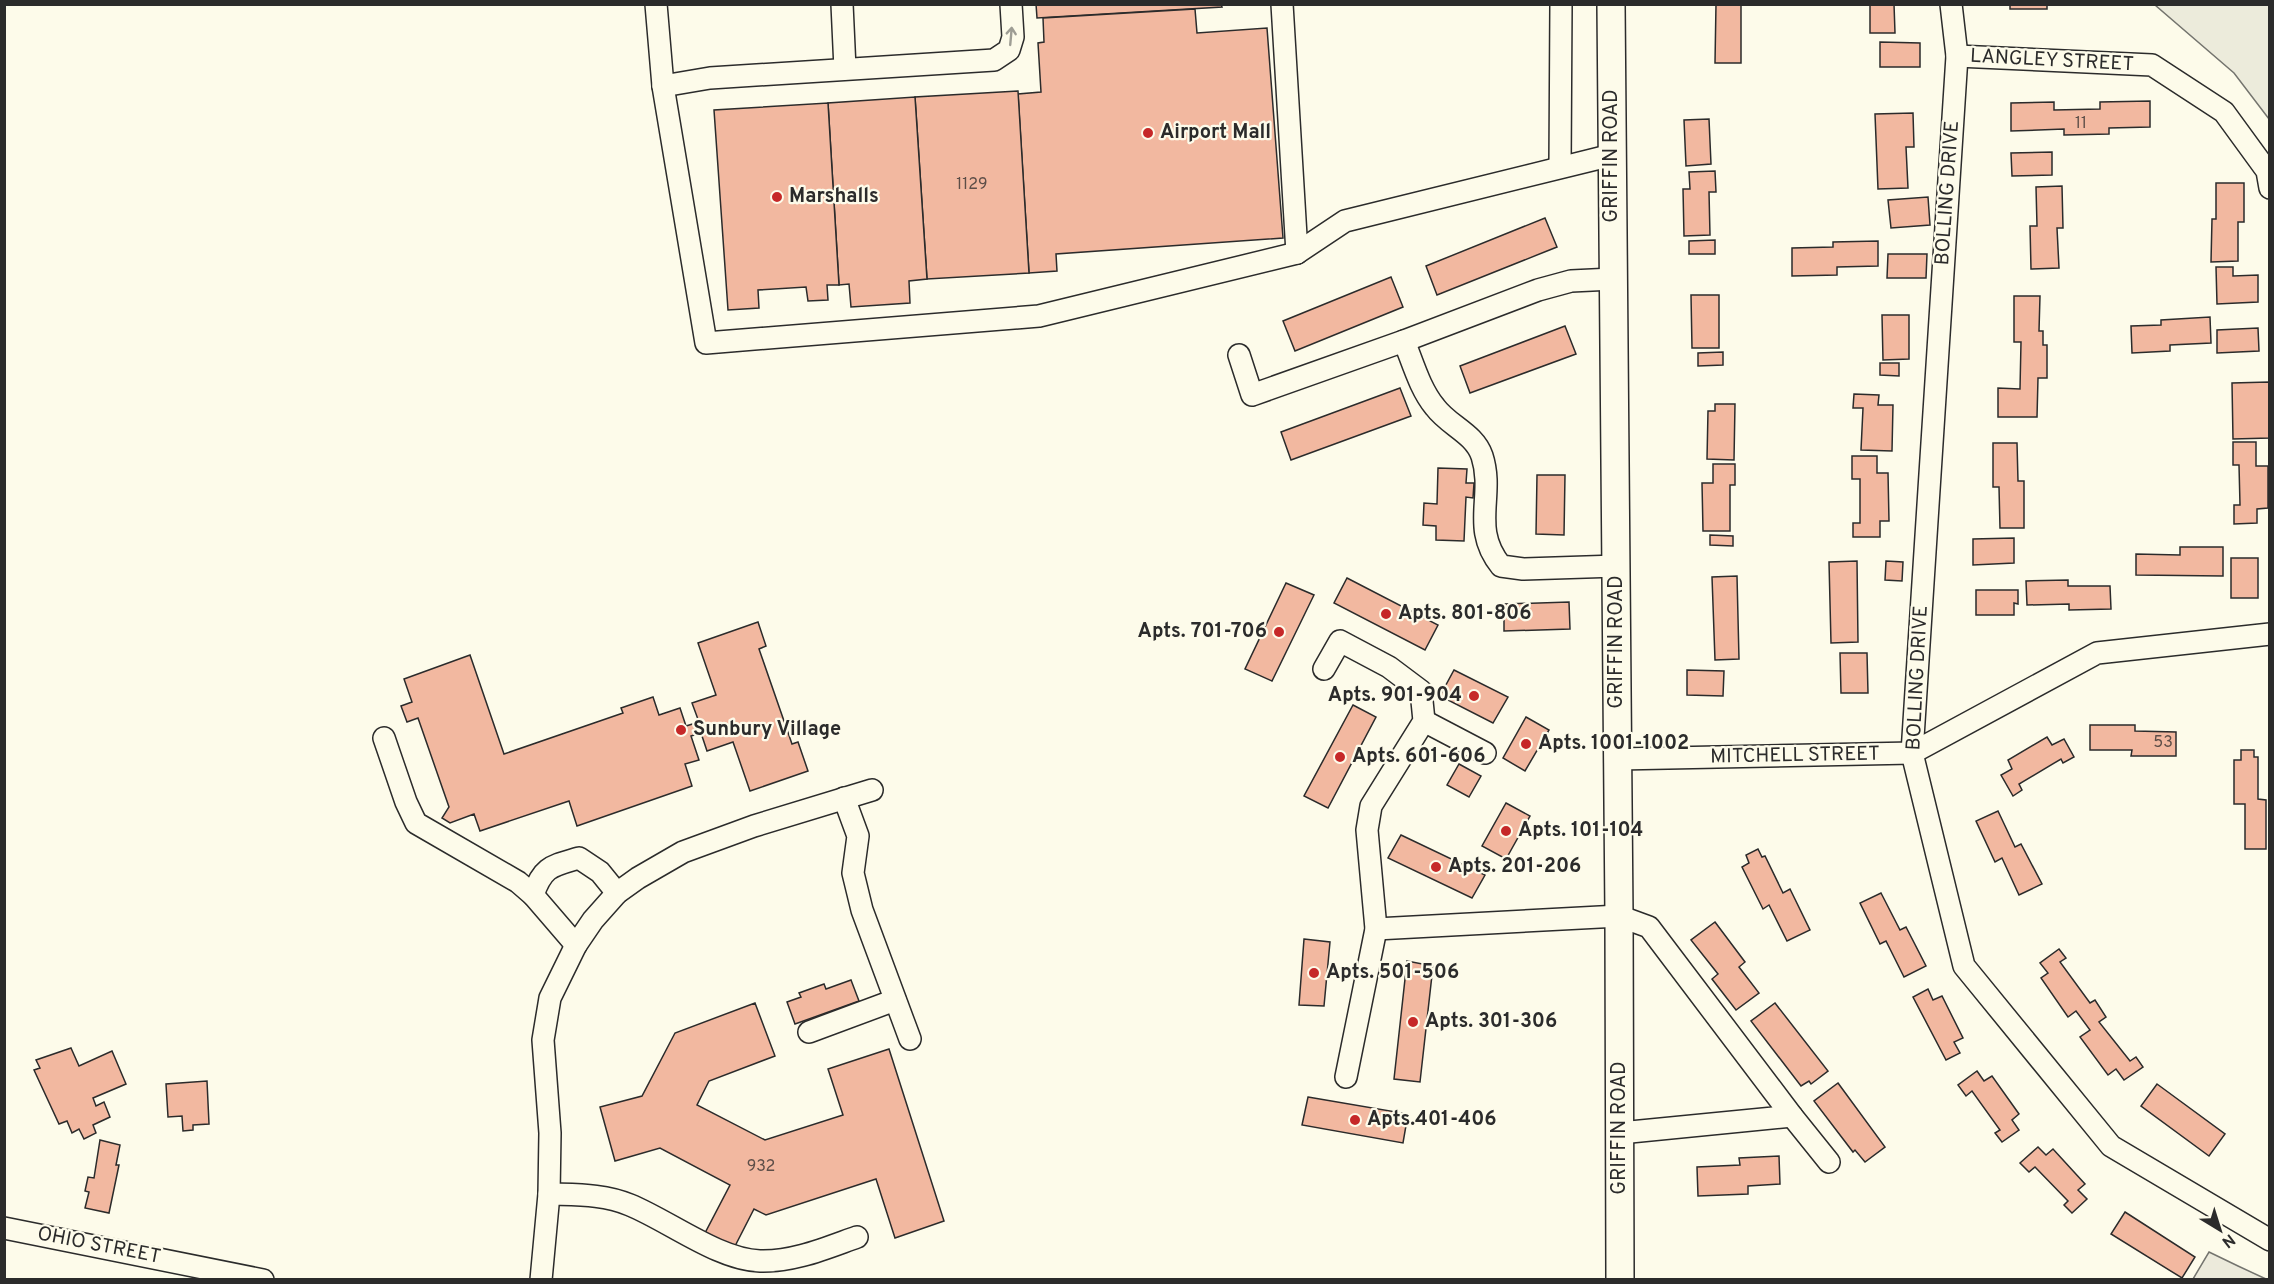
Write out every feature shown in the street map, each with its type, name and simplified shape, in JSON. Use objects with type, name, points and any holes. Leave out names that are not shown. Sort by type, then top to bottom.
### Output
[{"type":"main road","name":"GRIFFIN ROAD","points":[[1611,4],[1617,566],[1620,1280]]},
{"type":"street","points":[[656,4],[663,86],[706,343],[1039,316],[1297,253],[1346,221],[1612,155]]},
{"type":"street","points":[[842,4],[845,69]]},
{"type":"street","points":[[663,86],[710,78],[994,60],[1009,50],[1013,37],[1011,4]]},
{"type":"street","points":[[1282,4],[1297,253]]},
{"type":"street","points":[[1560,167],[1561,4]]},
{"type":"street","name":"BOLLING DRIVE","points":[[1951,4],[1957,56],[1912,753],[1964,966],[2111,1146],[2270,1240]]},
{"type":"street","name":"LANGLEY STREET","points":[[1957,56],[2152,65],[2224,112],[2267,171],[2270,188]]},
{"type":"street","points":[[1239,355],[1252,395],[1538,290],[1571,281],[1613,279]]},
{"type":"street","points":[[1404,341],[1424,389],[1435,407],[1471,438],[1481,455],[1485,471],[1485,534],[1491,553],[1501,566],[1523,569],[1617,566]]},
{"type":"street","name":"MITCHELL STREET","points":[[1618,759],[1912,753],[2097,653],[2270,634]]},
{"type":"street","points":[[1324,669],[1340,641],[1389,667],[1421,691],[1424,720],[1371,806],[1366,830],[1376,929],[1346,1077]]},
{"type":"street","points":[[1424,720],[1485,753]]},
{"type":"street","points":[[384,738],[406,802],[416,823],[518,882],[533,895],[576,945]]},
{"type":"street","points":[[541,1280],[549,1194],[550,1133],[543,1040],[550,998],[576,945],[593,920],[617,893],[683,852],[754,826],[872,790]]},
{"type":"street","points":[[844,798],[858,836],[853,873],[862,910],[910,1040]]},
{"type":"street","points":[[533,895],[538,880],[551,866],[579,858],[600,872],[617,893]]},
{"type":"street","points":[[1376,929],[1619,916],[1649,927],[1829,1162]]},
{"type":"street","points":[[809,1032],[895,1000]]},
{"type":"street","points":[[1620,1133],[1792,1116]]},
{"type":"street","points":[[549,1194],[598,1196],[628,1204],[726,1253],[758,1261],[788,1259],[857,1237]]},
{"type":"street","name":"OHIO STREET","points":[[4,1228],[263,1280]]},
{"type":"shaded area","points":[[2155,5],[2269,5],[2269,119],[2234,73]]},
{"type":"shaded area","points":[[2209,1252],[2238,1266],[2266,1279],[2193,1279]]},
{"type":"building","points":[[1036,4],[1221,4],[1222,7],[1037,18]]},
{"type":"building","points":[[1716,4],[1741,4],[1741,63],[1715,63]]},
{"type":"building","points":[[1870,4],[1894,4],[1895,33],[1870,33]]},
{"type":"building","points":[[2010,4],[2047,4],[2047,9],[2010,9]]},
{"type":"building","name":"Airport Mall","points":[[1195,9],[1197,33],[1267,28],[1283,238],[1056,254],[1057,271],[1029,273],[1018,94],[1041,92],[1038,43],[1044,42],[1043,18]]},
{"type":"building","points":[[1880,42],[1920,43],[1920,67],[1880,67]]},
{"type":"building","points":[[1018,91],[1029,273],[927,279],[915,97]]},
{"type":"building","points":[[915,97],[927,279],[909,281],[910,303],[851,307],[849,284],[839,285],[828,103]]},
{"type":"building","points":[[2150,101],[2150,127],[2109,128],[2109,134],[2064,135],[2064,129],[2011,131],[2011,103],[2054,102],[2054,110],[2100,109],[2100,102]]},
{"type":"building","name":"Marshalls","points":[[828,103],[839,285],[827,285],[828,300],[808,301],[806,287],[758,290],[759,308],[728,310],[714,110]]},
{"type":"building","points":[[1913,113],[1914,147],[1906,147],[1908,188],[1878,189],[1875,114]]},
{"type":"building","points":[[1709,119],[1711,164],[1686,166],[1684,120]]},
{"type":"building","points":[[2052,152],[2052,175],[2012,176],[2011,153]]},
{"type":"building","points":[[1715,171],[1716,192],[1709,192],[1710,235],[1684,236],[1683,189],[1690,189],[1689,172]]},
{"type":"building","points":[[2216,183],[2244,183],[2244,222],[2238,222],[2238,261],[2211,262],[2212,219],[2216,219]]},
{"type":"building","points":[[2062,186],[2063,228],[2057,228],[2059,268],[2031,269],[2030,226],[2037,226],[2036,187]]},
{"type":"building","points":[[1928,197],[1930,225],[1891,228],[1888,200]]},
{"type":"building","points":[[1545,218],[1557,247],[1437,295],[1426,266]]},
{"type":"building","points":[[1715,240],[1715,254],[1689,254],[1689,241]]},
{"type":"building","points":[[1878,241],[1878,266],[1837,267],[1837,275],[1792,276],[1792,248],[1833,247],[1833,242]]},
{"type":"building","points":[[1888,254],[1927,254],[1926,278],[1887,278]]},
{"type":"building","points":[[2216,267],[2233,267],[2233,276],[2258,275],[2258,302],[2217,304]]},
{"type":"building","points":[[1391,277],[1403,307],[1295,351],[1283,321]]},
{"type":"building","points":[[1691,295],[1719,295],[1719,348],[1692,348]]},
{"type":"building","points":[[2014,296],[2040,296],[2039,331],[2043,331],[2043,345],[2047,345],[2047,378],[2038,378],[2037,417],[1998,417],[1998,388],[2020,389],[2021,342],[2014,342]]},
{"type":"building","points":[[1882,315],[1909,315],[1909,359],[1883,360]]},
{"type":"building","points":[[2210,317],[2211,343],[2170,345],[2170,351],[2132,353],[2131,326],[2161,325],[2161,320]]},
{"type":"building","points":[[1565,326],[1576,354],[1470,393],[1460,366]]},
{"type":"building","points":[[2258,328],[2259,351],[2217,353],[2217,330]]},
{"type":"building","points":[[1723,352],[1723,365],[1698,366],[1698,353]]},
{"type":"building","points":[[1880,363],[1899,363],[1899,376],[1880,375]]},
{"type":"building","points":[[2269,382],[2270,438],[2233,439],[2232,383]]},
{"type":"building","points":[[1400,388],[1411,416],[1291,460],[1281,432]]},
{"type":"building","points":[[1854,394],[1879,395],[1878,405],[1893,405],[1892,451],[1861,450],[1863,408],[1853,408]]},
{"type":"building","points":[[1715,404],[1735,404],[1734,460],[1707,459],[1708,411],[1715,411]]},
{"type":"building","points":[[2233,442],[2256,442],[2256,466],[2268,466],[2268,508],[2257,509],[2257,523],[2234,524],[2234,505],[2240,505],[2239,465],[2233,465]]},
{"type":"building","points":[[1993,443],[2017,443],[2018,481],[2024,481],[2024,528],[2000,528],[1999,487],[1993,487]]},
{"type":"building","points":[[1852,456],[1877,456],[1877,473],[1888,473],[1889,521],[1880,521],[1880,537],[1853,537],[1853,523],[1860,523],[1860,479],[1852,479]]},
{"type":"building","points":[[1713,464],[1735,464],[1735,485],[1730,485],[1730,531],[1703,531],[1702,483],[1713,483]]},
{"type":"building","points":[[1438,468],[1467,469],[1466,483],[1474,483],[1473,498],[1466,497],[1464,541],[1436,540],[1436,526],[1423,525],[1424,503],[1437,504]]},
{"type":"building","points":[[1537,475],[1565,475],[1564,535],[1536,534]]},
{"type":"building","points":[[1710,535],[1733,536],[1733,546],[1710,545]]},
{"type":"building","points":[[2014,538],[2014,563],[1973,565],[1973,539]]},
{"type":"building","points":[[2180,547],[2223,547],[2223,576],[2136,575],[2136,554],[2180,555]]},
{"type":"building","points":[[2231,558],[2258,558],[2258,598],[2231,598]]},
{"type":"building","points":[[1857,561],[1858,642],[1831,643],[1829,562]]},
{"type":"building","points":[[1886,561],[1903,562],[1902,581],[1885,580]]},
{"type":"building","points":[[1737,576],[1739,659],[1715,660],[1712,577]]},
{"type":"building","name":"Apts. 801-806","points":[[1347,578],[1438,625],[1425,650],[1334,603]]},
{"type":"building","points":[[2068,580],[2068,586],[2110,586],[2111,609],[2069,610],[2069,604],[2027,605],[2026,581]]},
{"type":"building","name":"Apts. 701-706","points":[[1286,583],[1314,595],[1272,681],[1245,669]]},
{"type":"building","points":[[1976,590],[2018,590],[2018,604],[2014,603],[2014,615],[1976,615]]},
{"type":"building","points":[[1569,602],[1570,629],[1504,631],[1504,604]]},
{"type":"building","name":"Sunbury Village","points":[[758,622],[766,646],[759,649],[792,744],[798,742],[808,771],[750,791],[733,742],[707,751],[701,733],[691,736],[699,760],[685,764],[692,786],[577,826],[569,801],[480,831],[474,814],[450,823],[442,818],[449,807],[418,718],[407,722],[401,706],[412,702],[404,679],[470,655],[504,754],[623,713],[621,708],[653,697],[659,715],[680,708],[686,726],[699,722],[692,703],[716,695],[698,643]]},
{"type":"building","points":[[1840,653],[1867,653],[1868,693],[1841,693]]},
{"type":"building","name":"Apts. 901-904","points":[[1454,670],[1508,697],[1493,723],[1440,696]]},
{"type":"building","points":[[1687,670],[1724,671],[1723,696],[1687,695]]},
{"type":"building","name":"Apts. 601-606","points":[[1353,705],[1376,717],[1328,808],[1304,796]]},
{"type":"building","name":"Apts. 1001-1002","points":[[1526,717],[1549,730],[1525,771],[1503,758]]},
{"type":"building","points":[[2090,725],[2135,725],[2135,731],[2176,732],[2176,756],[2131,756],[2132,750],[2090,750]]},
{"type":"building","points":[[2047,737],[2052,745],[2064,739],[2074,757],[2063,763],[2061,759],[2019,784],[2022,790],[2013,796],[2001,775],[2012,769],[2008,760]]},
{"type":"building","points":[[2241,750],[2254,750],[2254,757],[2258,757],[2258,799],[2266,800],[2266,849],[2245,849],[2245,804],[2234,804],[2234,760],[2241,760]]},
{"type":"building","points":[[1459,764],[1481,776],[1469,797],[1447,785]]},
{"type":"building","name":"Apts. 101-104","points":[[1506,803],[1530,816],[1506,859],[1482,846]]},
{"type":"building","points":[[1998,811],[2015,847],[2021,844],[2042,884],[2019,895],[2002,858],[1995,862],[1976,821]]},
{"type":"building","name":"Apts. 201-206","points":[[1401,835],[1485,875],[1472,898],[1388,858]]},
{"type":"building","points":[[1758,849],[1762,857],[1765,856],[1783,893],[1790,889],[1810,930],[1787,941],[1769,905],[1763,909],[1742,867],[1749,863],[1746,855]]},
{"type":"building","points":[[1881,893],[1900,930],[1906,927],[1926,966],[1904,977],[1886,941],[1880,944],[1860,903]]},
{"type":"building","points":[[1715,922],[1745,962],[1739,967],[1759,993],[1736,1010],[1712,979],[1718,974],[1691,940]]},
{"type":"building","name":"Apts. 501-506","points":[[1304,939],[1330,942],[1324,1006],[1299,1005]]},
{"type":"building","points":[[2059,949],[2066,958],[2060,962],[2090,1003],[2095,1000],[2106,1017],[2099,1022],[2130,1061],[2136,1057],[2143,1067],[2124,1080],[2116,1069],[2108,1075],[2080,1037],[2090,1030],[2076,1011],[2068,1017],[2041,978],[2048,973],[2040,963]]},
{"type":"building","name":"Apts. 301-306","points":[[1407,961],[1433,966],[1420,1082],[1394,1079]]},
{"type":"building","points":[[851,980],[859,1001],[795,1024],[787,1002],[801,997],[799,993],[824,984],[826,989]]},
{"type":"building","points":[[1928,989],[1933,1000],[1942,996],[1963,1038],[1954,1042],[1960,1053],[1946,1060],[1913,997]]},
{"type":"building","points":[[755,1003],[775,1056],[709,1081],[697,1105],[765,1140],[843,1115],[828,1069],[889,1049],[944,1221],[895,1238],[876,1179],[766,1215],[754,1209],[733,1250],[704,1235],[730,1185],[660,1148],[615,1161],[600,1107],[642,1096],[675,1033]]},
{"type":"building","points":[[1775,1003],[1828,1071],[1811,1084],[1809,1081],[1801,1086],[1751,1021]]},
{"type":"building","points":[[71,1048],[79,1066],[112,1051],[126,1084],[93,1098],[96,1106],[104,1102],[110,1117],[93,1125],[96,1133],[84,1139],[79,1129],[72,1133],[67,1121],[59,1124],[34,1070],[40,1068],[36,1060]]},
{"type":"building","points":[[1977,1071],[1984,1081],[1992,1076],[2019,1114],[2012,1120],[2019,1130],[2002,1142],[1995,1133],[2000,1130],[1972,1091],[1966,1096],[1958,1085]]},
{"type":"building","points":[[207,1081],[209,1124],[193,1125],[193,1130],[183,1131],[182,1116],[168,1117],[166,1084]]},
{"type":"building","points":[[1838,1083],[1885,1147],[1865,1162],[1855,1150],[1853,1152],[1814,1101]]},
{"type":"building","points":[[2157,1084],[2225,1134],[2209,1156],[2141,1106]]},
{"type":"building","name":"Apts.401-406","points":[[1308,1097],[1408,1114],[1403,1143],[1302,1125]]},
{"type":"building","points":[[100,1140],[120,1145],[116,1165],[119,1165],[109,1213],[85,1208],[89,1192],[85,1191],[88,1177],[94,1178]]},
{"type":"building","points":[[2038,1147],[2046,1155],[2053,1149],[2085,1184],[2078,1190],[2087,1199],[2072,1213],[2064,1205],[2068,1201],[2035,1167],[2029,1172],[2020,1163]]},
{"type":"building","points":[[1779,1156],[1780,1184],[1748,1186],[1748,1194],[1698,1196],[1697,1167],[1740,1165],[1739,1158]]},
{"type":"building","points":[[2125,1212],[2195,1257],[2182,1278],[2111,1234]]},
{"type":"place","name":"Airport Mall","points":[[1148,133]]},
{"type":"place","name":"Marshalls","points":[[777,197]]},
{"type":"place","name":"Apts. 801-806","points":[[1386,614]]},
{"type":"place","name":"Apts. 701-706","points":[[1279,632]]},
{"type":"place","name":"Apts. 901-904","points":[[1474,696]]},
{"type":"place","name":"Sunbury Village","points":[[681,730]]},
{"type":"place","name":"Apts. 1001-1002","points":[[1526,744]]},
{"type":"place","name":"Apts. 601-606","points":[[1340,757]]},
{"type":"place","name":"Apts. 101-104","points":[[1506,831]]},
{"type":"place","name":"Apts. 201-206","points":[[1436,867]]},
{"type":"place","name":"Apts. 501-506","points":[[1314,973]]},
{"type":"place","name":"Apts. 301-306","points":[[1413,1022]]},
{"type":"place","name":"Apts.401-406","points":[[1355,1120]]}]
